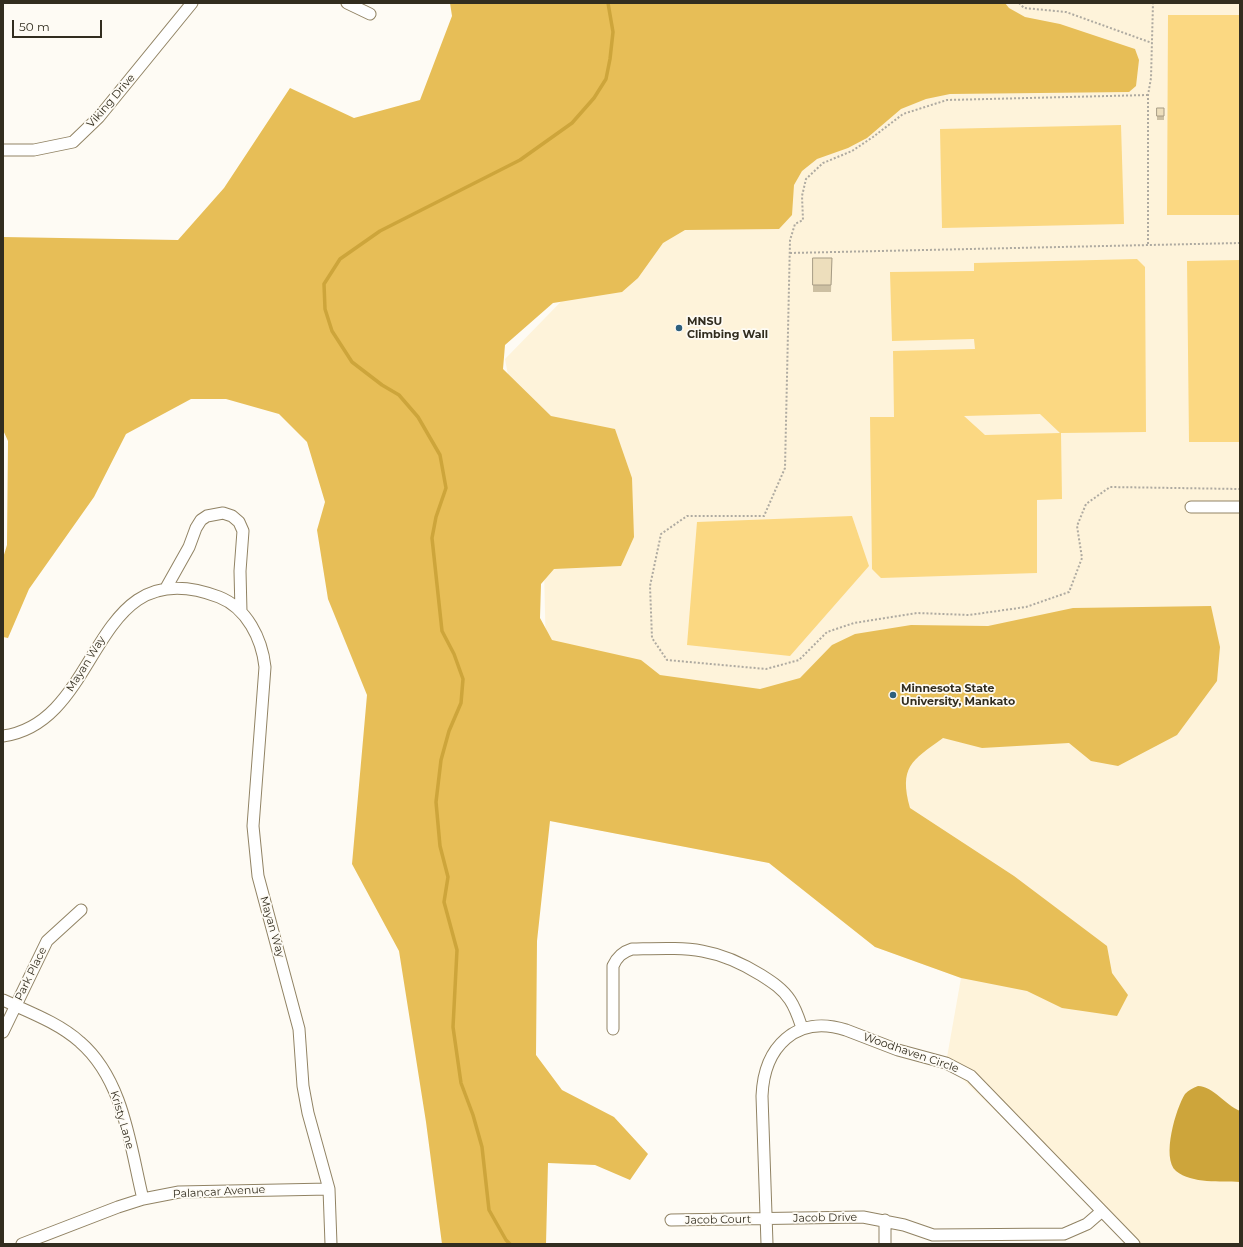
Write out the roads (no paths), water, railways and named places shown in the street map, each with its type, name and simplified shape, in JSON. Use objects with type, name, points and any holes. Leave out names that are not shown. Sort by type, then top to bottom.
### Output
[{"type":"street","name":"Viking Drive","points":[[3,150],[34,150],[73,142],[99,117],[192,3]]},
{"type":"street","points":[[347,3],[370,14]]},
{"type":"street","points":[[1190,507],[1240,507]]},
{"type":"street","points":[[166,588],[189,547],[196,528],[201,520],[207,516],[223,513],[236,519],[244,531],[240,571],[241,612]]},
{"type":"street","name":"Mayan Way","points":[[3,736],[31,726],[56,708],[74,685],[112,624],[130,605],[153,592],[166,588],[189,588],[204,591],[222,598],[241,612],[259,638],[263,651],[265,667],[254,826],[258,876],[299,1028],[303,1086],[308,1114],[329,1189],[331,1244]]},
{"type":"street","name":"Park Place","points":[[3,1032],[47,941],[81,910]]},
{"type":"street","points":[[613,1029],[613,966],[616,959],[626,950],[632,949],[681,948],[708,951],[723,955],[750,968],[772,982],[790,1000],[802,1028],[793,1033],[772,1053],[765,1073],[762,1096],[767,1244]]},
{"type":"street","name":"Kristy Lane","points":[[3,1000],[60,1028],[80,1041],[96,1057],[110,1079],[119,1103],[143,1200]]},
{"type":"street","name":"Woodhaven Circle","points":[[802,1028],[815,1026],[838,1027],[898,1050],[960,1069],[980,1084],[1134,1244]]},
{"type":"street","name":"Palancar Avenue","points":[[22,1244],[143,1200],[179,1192],[329,1189]]},
{"type":"street","name":"Jacob Drive","points":[[765,1219],[862,1217],[885,1220],[933,1235],[1020,1239],[1064,1234],[1087,1224],[1102,1211]]},
{"type":"street","name":"Jacob Court","points":[[671,1220],[765,1219]]},
{"type":"street","points":[[885,1220],[885,1244]]},
{"type":"waterway","points":[[510,1244],[506,1240],[489,1210],[482,1147],[473,1115],[461,1083],[453,1027],[457,950],[444,902],[448,877],[440,846],[436,802],[441,760],[449,731],[461,703],[463,679],[454,654],[442,631],[432,538],[436,517],[446,488],[440,455],[418,417],[399,395],[382,385],[352,362],[332,331],[325,309],[324,284],[340,259],[380,231],[520,160],[572,123],[594,98],[606,79],[613,32],[608,3]]},
{"type":"place","name":"MNSU Climbing Wall","points":[[679,328]]},
{"type":"place","name":"Minnesota State University, Mankato","points":[[893,695]]}]
